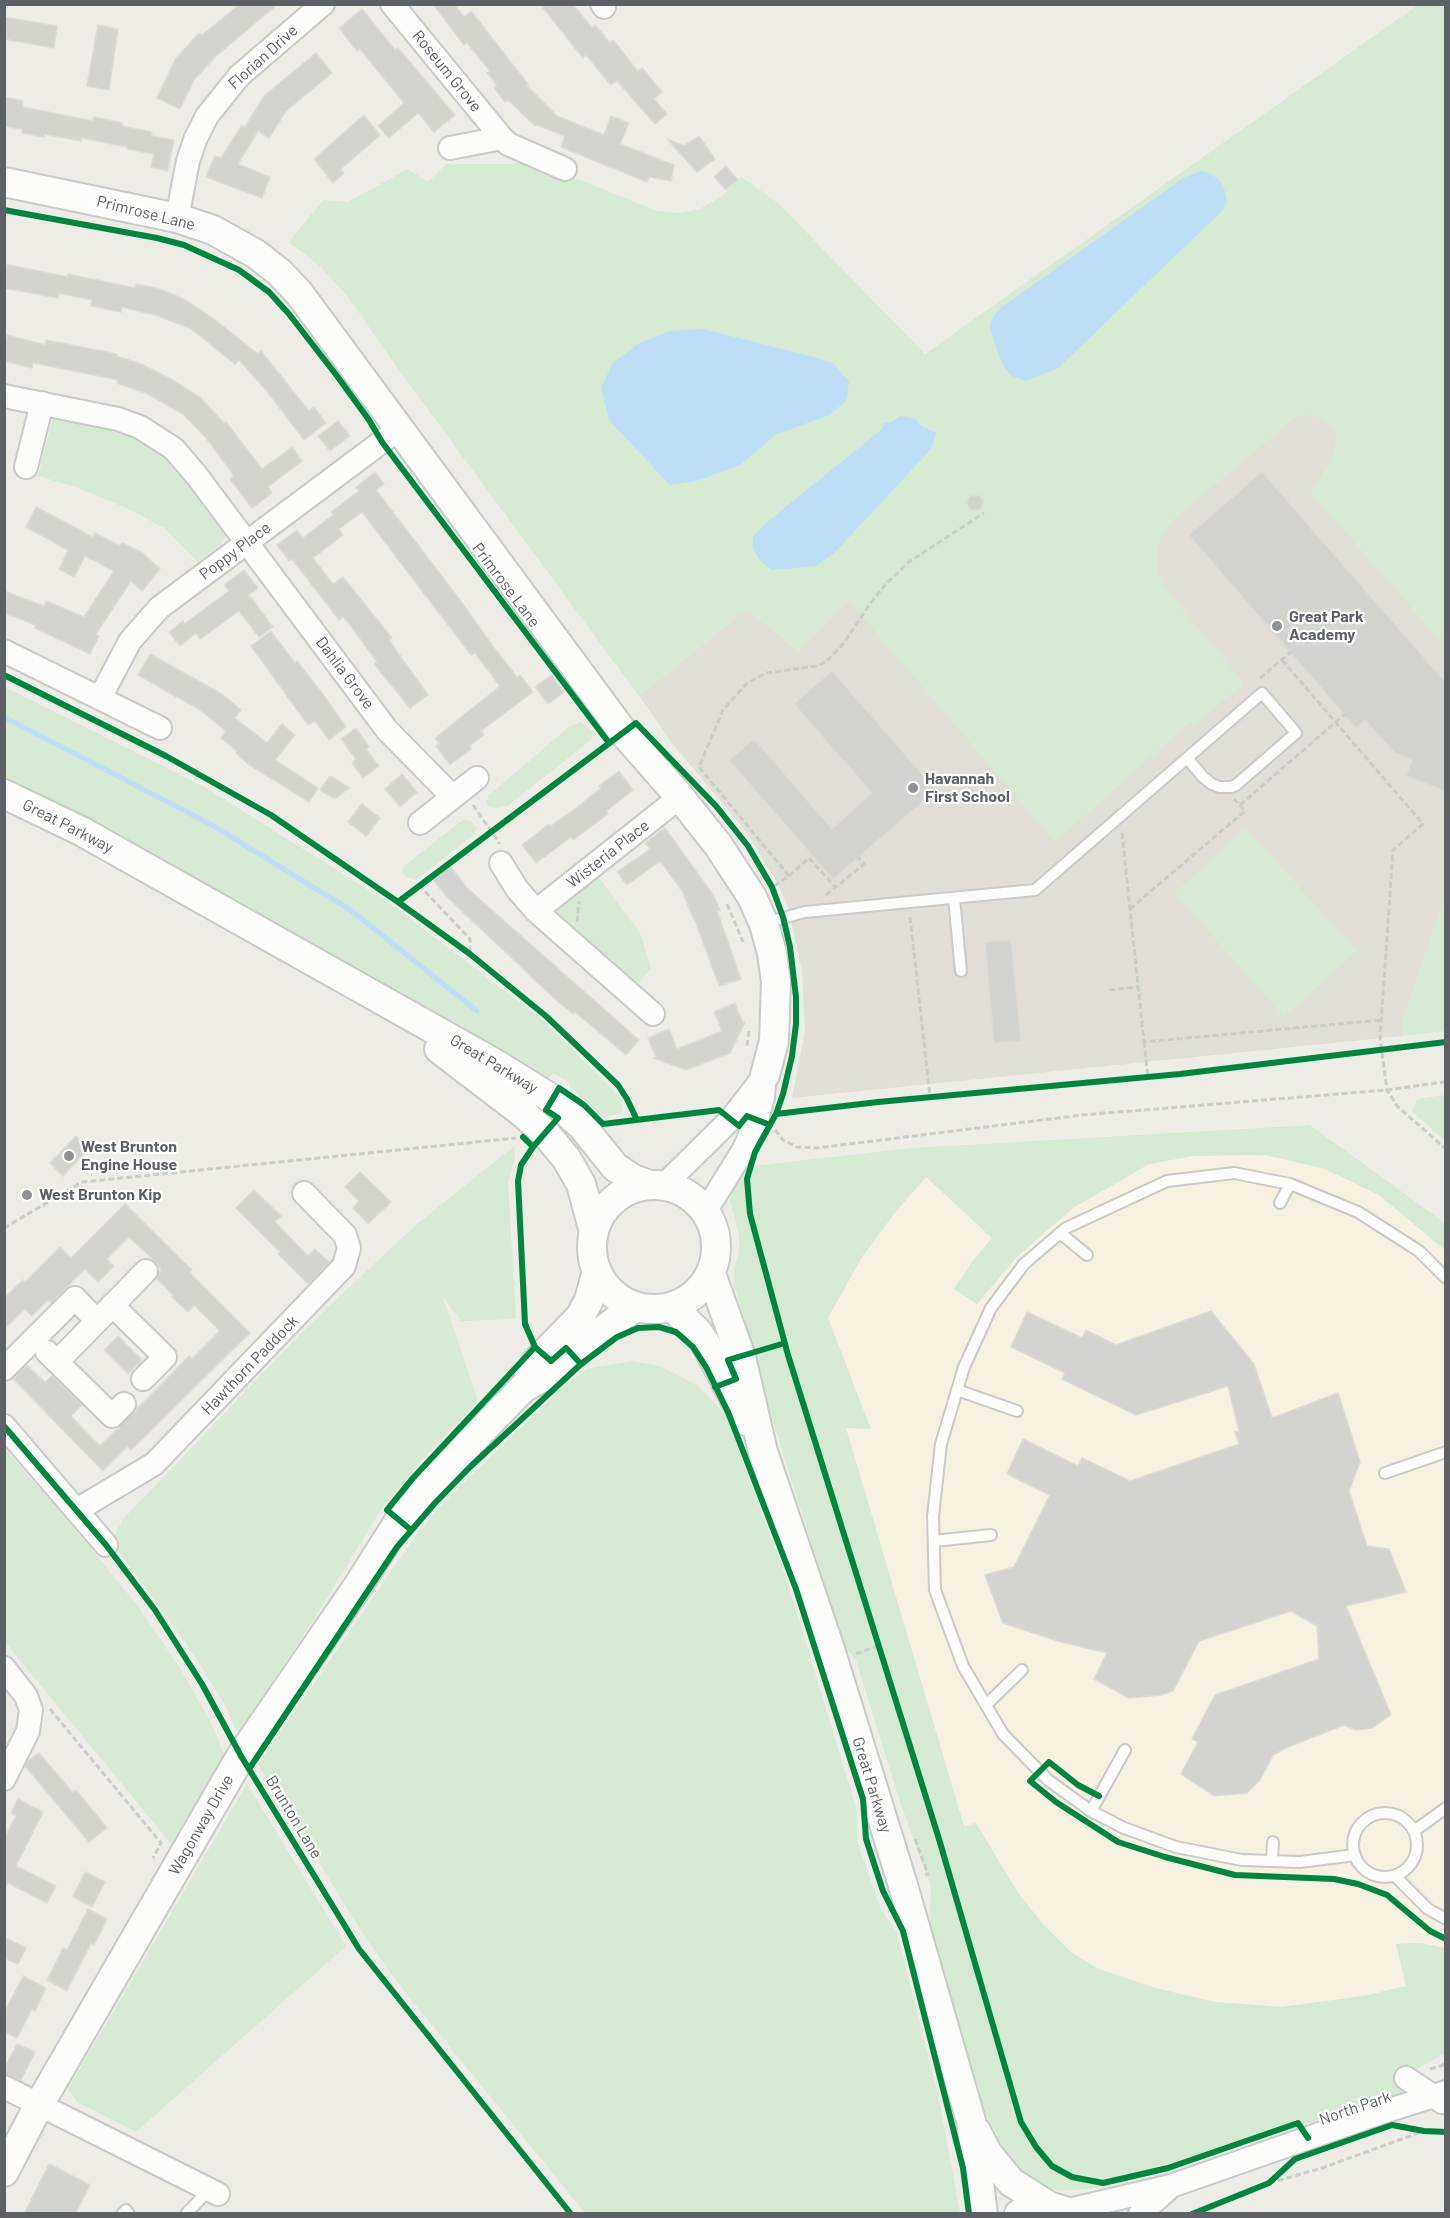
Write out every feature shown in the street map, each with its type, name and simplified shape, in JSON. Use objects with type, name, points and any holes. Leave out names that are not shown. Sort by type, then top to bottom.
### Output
[{"type":"street","name":"Florian Drive","points":[[177,218],[188,161],[207,116],[239,76],[323,4]]},
{"type":"street","name":"Roseum Grove","points":[[392,4],[508,144],[565,169]]},
{"type":"street","points":[[450,148],[502,138]]},
{"type":"street","name":"Primrose Lane","points":[[4,182],[177,218],[213,230],[256,254],[279,272],[299,293],[623,732],[680,797],[724,854],[752,897],[774,921],[772,953],[776,982],[774,1041],[765,1076],[763,1097],[757,1120],[744,1149],[705,1212]]},
{"type":"street","name":"Dahlia Grove","points":[[4,396],[118,419],[157,436],[174,449],[197,476],[387,730],[463,789]]},
{"type":"street","points":[[26,467],[42,403]]},
{"type":"street","name":"Poppy Place","points":[[100,698],[130,641],[159,608],[399,429]]},
{"type":"street","points":[[4,651],[160,728]]},
{"type":"street","points":[[420,823],[463,789]]},
{"type":"street","name":"Great Parkway","points":[[4,794],[81,831],[494,1063],[552,1099],[582,1126],[615,1167],[633,1179],[687,1194],[705,1212],[716,1236],[717,1249],[711,1274],[741,1357],[763,1452],[829,1646],[896,1859],[970,2121],[982,2214]]},
{"type":"street","name":"Wisteria Place","points":[[536,911],[680,797]]},
{"type":"street","points":[[501,863],[517,889],[536,911],[574,944],[607,988],[653,1014]]},
{"type":"street","name":"Great Parkway","points":[[321,964],[525,1113],[534,1135],[566,1158],[581,1184],[594,1232],[592,1245],[597,1271],[603,1282],[611,1292],[635,1308]]},
{"type":"street","name":"Primrose Lane","points":[[656,1185],[731,1119],[765,1076]]},
{"type":"street","points":[[594,1232],[598,1219],[615,1199],[631,1190],[656,1185]]},
{"type":"street","name":"Hawthorn Paddock","points":[[77,1510],[154,1464],[344,1266],[349,1248],[345,1236],[304,1193]]},
{"type":"street","points":[[57,1362],[146,1271]]},
{"type":"street","name":"Wagonway Drive","points":[[523,1388],[536,1362],[580,1317],[589,1300],[597,1271]]},
{"type":"street","points":[[635,1308],[660,1310],[672,1307],[695,1294],[711,1274]]},
{"type":"street","points":[[4,1369],[75,1298],[105,1313],[165,1357],[143,1379]]},
{"type":"street","name":"Great Parkway","points":[[672,1307],[688,1321],[706,1344],[763,1452]]},
{"type":"street","name":"Wagonway Drive","points":[[4,2172],[39,2105],[241,1756],[358,1586],[399,1521],[425,1489],[523,1388],[550,1373],[620,1317],[635,1308]]},
{"type":"street","points":[[34,1340],[112,1416],[124,1404]]},
{"type":"street","points":[[4,1426],[106,1545]]},
{"type":"street","points":[[4,1668],[26,1695],[31,1710],[28,1731],[4,1779]]},
{"type":"street","points":[[1406,2078],[1441,2098]]},
{"type":"street","points":[[4,2087],[213,2192]]},
{"type":"street","name":"North Park","points":[[1064,2210],[1171,2186],[1225,2165],[1441,2098]]},
{"type":"street","name":"Great Parkway","points":[[970,2121],[988,2154],[1011,2182],[1064,2210]]},
{"type":"street","name":"North Park","points":[[1140,2214],[1171,2186]]},
{"type":"street","points":[[1019,2214],[1031,2208],[1064,2210]]},
{"type":"lane","points":[[774,921],[805,912],[1035,890],[1116,819],[1262,693],[1296,733],[1236,785],[1224,788],[1212,784],[1203,777],[1187,758]]},
{"type":"lane","points":[[954,898],[961,970]]},
{"type":"lane","points":[[1355,1855],[1300,1862],[1242,1860],[1176,1847],[1124,1828],[1091,1811],[1048,1780],[1003,1734],[963,1666],[935,1590],[933,1516],[941,1444],[964,1367],[991,1308],[1024,1264],[1066,1228],[1167,1181],[1234,1173],[1290,1184],[1358,1212],[1419,1251],[1446,1278]]},
{"type":"lane","points":[[1280,1203],[1290,1184]]},
{"type":"lane","points":[[1060,1233],[1087,1255]]},
{"type":"lane","points":[[957,1390],[1017,1411]]},
{"type":"lane","points":[[1385,1473],[1446,1452]]},
{"type":"lane","points":[[934,1541],[991,1535]]},
{"type":"lane","points":[[986,1705],[1022,1670]]},
{"type":"lane","points":[[1091,1811],[1125,1750]]},
{"type":"lane","points":[[1414,1831],[1446,1808]]},
{"type":"lane","points":[[1380,1814],[1398,1816],[1414,1831],[1417,1848],[1413,1861],[1407,1869],[1395,1876],[1384,1877],[1371,1873],[1365,1869],[1355,1855],[1353,1845],[1359,1827],[1366,1820],[1380,1814]]},
{"type":"lane","points":[[1272,1861],[1274,1842]]},
{"type":"lane","points":[[1395,1876],[1428,1908],[1446,1919]]},
{"type":"lane","points":[[186,2214],[213,2192]]},
{"type":"lane","points":[[122,2214],[126,2210],[129,2214]]},
{"type":"path","points":[[789,876],[699,767],[723,710],[746,684],[766,673],[818,666],[827,661],[844,643],[886,584],[909,562],[984,513]]},
{"type":"path","points":[[1256,682],[1291,652]]},
{"type":"path","points":[[1282,660],[1423,824],[1393,850],[1380,1038],[1387,1090],[1397,1106],[1446,1149]]},
{"type":"path","points":[[1240,805],[1345,714]]},
{"type":"path","points":[[1130,909],[1245,811],[1224,788]]},
{"type":"path","points":[[463,789],[508,858],[501,863]]},
{"type":"path","points":[[1116,819],[1122,825],[1148,1077]]},
{"type":"path","points":[[483,839],[501,826]]},
{"type":"path","points":[[827,895],[864,864],[858,857]]},
{"type":"path","points":[[772,887],[789,876],[808,858],[836,888]]},
{"type":"path","points":[[574,944],[583,873]]},
{"type":"path","points":[[412,891],[428,878]]},
{"type":"path","points":[[766,878],[772,887],[774,921]]},
{"type":"path","points":[[419,885],[470,939],[470,954]]},
{"type":"path","points":[[817,897],[839,894]]},
{"type":"path","points":[[724,898],[746,951]]},
{"type":"path","points":[[909,902],[930,1097]]},
{"type":"path","points":[[461,948],[479,961]]},
{"type":"path","points":[[1109,990],[1138,987]]},
{"type":"path","points":[[1144,1042],[1381,1020]]},
{"type":"path","points":[[746,1052],[751,1024]]},
{"type":"path","points":[[765,1134],[770,1125],[783,1140],[797,1147],[818,1148],[1082,1115],[1387,1090],[1444,1082],[1446,1079]]},
{"type":"path","points":[[4,1228],[82,1182],[534,1135]]},
{"type":"path","points":[[874,1636],[881,1658]]},
{"type":"path","points":[[44,1701],[161,1843],[150,1864],[171,1876]]},
{"type":"path","points":[[1428,2070],[1446,2064]]},
{"type":"path","points":[[1406,2127],[1435,2131]]},
{"type":"path","points":[[1260,2187],[1322,2168],[1424,2131]]},
{"type":"path","points":[[1269,2183],[1284,2168]]},
{"type":"shaded area","points":[[1246,195],[1445,529],[1445,899],[1402,1022],[1402,1036],[792,1098],[805,1031],[802,970],[788,907],[776,880],[744,829],[675,747],[639,696],[747,609],[798,651]]},
{"type":"shaded area","points":[[1310,1125],[1445,1223],[1445,2051],[1397,2053],[1049,1965],[964,1826],[845,1428],[808,1232],[959,1145]]},
{"type":"green space","points":[[1418,5],[1445,5],[1445,640],[1436,636],[1310,492],[1334,456],[1336,436],[1330,425],[1320,418],[1307,415],[1296,417],[1173,520],[1160,539],[1157,553],[1157,570],[1164,587],[1244,683],[1194,726],[1191,722],[1055,842],[848,600],[798,651],[747,609],[639,696],[404,377],[348,297],[320,266],[289,242],[323,200],[348,202],[408,169],[428,182],[446,164],[509,164],[531,160],[657,211],[680,213],[700,209],[722,196],[741,177],[778,203],[925,354]]},
{"type":"green space","points":[[53,417],[94,424],[130,435],[162,454],[194,488],[227,534],[221,544],[198,562],[164,528],[131,510],[76,487],[38,476]]},
{"type":"green space","points":[[5,687],[203,786],[392,905],[544,1021],[612,1089],[621,1100],[623,1107],[621,1113],[604,1118],[569,1086],[570,1083],[553,1073],[545,1083],[39,795],[5,780]]},
{"type":"green space","points":[[581,722],[592,731],[592,739],[509,805],[489,807],[486,803],[489,795],[568,728]]},
{"type":"green space","points":[[463,820],[471,821],[476,828],[474,834],[416,880],[405,876],[402,871],[405,865]]},
{"type":"green space","points":[[1246,828],[1357,951],[1284,1017],[1174,893]]},
{"type":"green space","points":[[592,876],[599,878],[640,933],[651,968],[635,987],[552,918],[555,906]]},
{"type":"green space","points":[[1445,899],[1445,1031],[1402,1036],[1402,1022]]},
{"type":"green space","points":[[1446,1095],[1445,1140],[1412,1112],[1417,1099]]},
{"type":"green space","points":[[1310,1125],[1445,1223],[1445,1250],[1379,1195],[1325,1169],[1265,1155],[1194,1156],[1149,1164],[1073,1208],[1017,1257],[977,1304],[954,1289],[992,1238],[926,1177],[894,1214],[862,1257],[828,1318],[871,1429],[846,1428],[964,1826],[976,1823],[1018,1893],[1043,1924],[1072,1953],[1099,1969],[1156,1988],[1215,2002],[1281,2007],[1363,1996],[1406,1986],[1396,1944],[1421,1943],[1445,1948],[1445,2053],[1401,2078],[1405,2091],[1159,2173],[1098,2188],[1060,2191],[1035,2183],[1009,2160],[975,2091],[929,1932],[931,1887],[900,1802],[856,1660],[844,1647],[767,1402],[734,1284],[739,1235],[730,1200],[734,1183],[744,1167],[912,1148]]},
{"type":"green space","points":[[514,1146],[515,1158],[508,1182],[516,1319],[461,1321],[443,1297],[478,1401],[426,1455],[381,1510],[312,1622],[238,1734],[224,1703],[188,1646],[111,1541],[124,1518],[311,1323],[417,1224]]},
{"type":"green space","points":[[631,1361],[660,1366],[697,1385],[726,1415],[788,1583],[857,1811],[857,1842],[881,1909],[897,1933],[938,2094],[960,2213],[585,2213],[402,1988],[367,1940],[258,1765],[416,1535],[449,1497],[561,1389],[587,1369]]},
{"type":"green space","points":[[4,1448],[59,1510],[137,1605],[180,1668],[211,1723],[225,1757],[173,1846],[5,1642]]},
{"type":"green space","points":[[247,1784],[346,1946],[136,2132],[77,2102],[68,2089]]},
{"type":"water","points":[[1201,171],[1210,173],[1219,180],[1225,191],[1227,201],[1222,211],[1058,368],[1026,381],[1012,376],[1004,367],[998,354],[990,326],[999,309],[1185,177]]},
{"type":"water","points":[[703,329],[834,364],[849,382],[846,401],[829,415],[775,435],[740,465],[696,481],[670,485],[609,420],[601,388],[612,364],[638,344],[669,331]]},
{"type":"water","points":[[901,416],[915,419],[923,427],[936,432],[932,448],[835,552],[816,566],[771,570],[759,559],[753,548],[753,536],[882,429],[884,422],[889,423]]},
{"type":"building","points":[[240,4],[278,4],[216,56],[194,80],[180,109],[157,98],[176,58],[199,33],[202,35]]},
{"type":"building","points":[[433,4],[454,4],[464,17],[471,11],[528,84],[526,85],[557,116],[604,135],[611,116],[629,123],[620,144],[674,165],[671,181],[649,177],[647,182],[561,147],[565,136],[535,126],[508,100],[505,102],[494,88],[497,85],[487,73],[490,71],[467,43],[464,45]]},
{"type":"building","points":[[540,4],[573,4],[592,28],[595,25],[610,43],[613,40],[638,71],[642,68],[662,92],[654,99],[667,114],[655,124],[617,81],[611,85],[586,55],[583,58]]},
{"type":"building","points":[[362,9],[395,50],[398,48],[455,115],[434,132],[418,113],[389,138],[378,126],[404,103],[360,49],[357,51],[339,28]]},
{"type":"building","points":[[4,17],[57,26],[54,48],[4,39]]},
{"type":"building","points":[[98,25],[118,29],[109,90],[87,86]]},
{"type":"building","points":[[316,53],[332,73],[286,111],[269,138],[258,131],[238,164],[270,177],[262,198],[206,177],[215,156],[221,158],[242,125],[245,127],[264,96]]},
{"type":"building","points":[[4,97],[23,101],[22,107],[93,121],[94,117],[123,123],[122,126],[152,132],[151,136],[174,140],[168,171],[151,167],[154,154],[82,138],[81,141],[44,134],[44,137],[22,133],[22,129],[4,126]]},
{"type":"building","points":[[364,115],[380,135],[341,169],[344,173],[333,183],[314,159]]},
{"type":"building","points":[[699,136],[715,159],[697,172],[667,139],[684,146]]},
{"type":"building","points":[[726,166],[738,180],[726,190],[714,177]]},
{"type":"building","points":[[4,264],[135,288],[136,284],[160,289],[186,300],[258,354],[261,351],[309,411],[314,407],[326,423],[304,440],[266,390],[239,360],[235,364],[190,328],[155,315],[122,307],[121,312],[91,306],[92,300],[59,293],[58,298],[4,288]]},
{"type":"building","points":[[7,335],[45,345],[46,340],[117,354],[116,356],[141,364],[200,397],[224,423],[226,422],[262,469],[292,447],[302,461],[268,487],[272,493],[252,508],[230,479],[234,476],[230,470],[206,438],[183,414],[146,393],[117,383],[118,380],[33,363],[32,368],[4,361],[4,345]]},
{"type":"building","points":[[338,421],[350,436],[330,451],[318,436]]},
{"type":"building","points":[[375,472],[384,484],[376,490],[492,645],[517,677],[520,675],[533,692],[481,731],[484,735],[469,746],[471,749],[450,765],[436,746],[439,744],[435,738],[500,686],[475,653],[471,655],[362,512],[339,529],[343,535],[313,558],[333,584],[343,577],[392,638],[389,640],[428,695],[410,708],[374,664],[377,662],[348,622],[343,617],[339,620],[292,559],[289,561],[277,545],[297,530],[303,538],[333,515],[331,512],[359,491],[356,487]]},
{"type":"building","points":[[1262,472],[1446,683],[1446,791],[1406,776],[1412,760],[1395,753],[1365,720],[1356,728],[1189,535]]},
{"type":"building","points":[[971,496],[980,496],[984,503],[980,510],[971,510],[967,503]]},
{"type":"building","points":[[36,507],[93,537],[95,533],[120,546],[122,543],[143,553],[160,569],[142,591],[131,581],[96,634],[99,636],[90,654],[35,628],[36,625],[4,613],[4,591],[44,606],[46,601],[84,617],[114,571],[85,556],[74,577],[59,569],[68,550],[26,527]]},
{"type":"building","points":[[244,570],[258,588],[249,595],[273,627],[259,637],[239,611],[200,639],[196,633],[180,646],[169,632],[183,621],[184,624],[229,591],[224,585]]},
{"type":"building","points":[[271,631],[322,693],[346,727],[329,740],[315,721],[308,725],[251,646]]},
{"type":"building","points":[[150,654],[222,694],[241,710],[235,718],[267,743],[282,724],[295,735],[275,760],[318,788],[309,802],[248,764],[221,738],[226,731],[200,710],[138,675]]},
{"type":"building","points":[[832,671],[936,790],[833,879],[729,760],[754,739],[832,829],[872,793],[794,704]]},
{"type":"building","points":[[551,675],[564,692],[548,704],[535,687]]},
{"type":"building","points":[[356,728],[369,747],[366,749],[379,766],[363,778],[352,763],[356,759],[341,739]]},
{"type":"building","points":[[619,771],[633,790],[606,811],[608,814],[573,840],[571,837],[536,863],[522,845],[549,824],[551,826],[576,808]]},
{"type":"building","points":[[402,774],[417,792],[400,807],[385,789]]},
{"type":"building","points":[[330,776],[350,788],[335,799],[320,790]]},
{"type":"building","points":[[362,804],[380,818],[366,836],[348,822]]},
{"type":"building","points":[[665,828],[714,896],[741,979],[719,986],[682,891],[661,862],[627,885],[617,872],[650,849],[645,843]]},
{"type":"building","points":[[450,866],[467,888],[639,1040],[626,1055],[575,1012],[573,1014],[555,999],[447,897],[433,880]]},
{"type":"building","points":[[1011,940],[1021,1041],[994,1043],[985,942]]},
{"type":"building","points":[[735,1003],[743,1023],[745,1022],[730,1053],[686,1070],[654,1058],[656,1057],[648,1038],[669,1029],[677,1049],[722,1031],[714,1012]]},
{"type":"building","name":"West Brunton Engine House","points":[[76,1136],[89,1149],[63,1176],[50,1163]]},
{"type":"building","points":[[360,1172],[391,1202],[368,1224],[353,1208],[359,1201],[345,1187]]},
{"type":"building","points":[[254,1190],[281,1216],[275,1222],[308,1256],[315,1249],[329,1262],[308,1284],[236,1208]]},
{"type":"building","points":[[125,1204],[192,1270],[189,1272],[250,1333],[131,1450],[128,1446],[103,1471],[13,1379],[27,1365],[45,1382],[52,1376],[82,1405],[71,1416],[100,1446],[189,1356],[192,1359],[220,1331],[194,1305],[188,1312],[172,1297],[174,1296],[157,1279],[161,1269],[156,1262],[129,1237],[107,1259],[114,1266],[98,1282],[85,1269],[51,1303],[48,1300],[32,1316],[25,1309],[4,1329],[4,1298],[23,1280],[25,1282],[60,1247],[71,1258]]},
{"type":"building","points":[[1211,1311],[1254,1364],[1272,1418],[1338,1393],[1360,1462],[1349,1491],[1367,1546],[1389,1549],[1406,1592],[1346,1606],[1391,1715],[1372,1728],[1356,1730],[1344,1725],[1288,1747],[1273,1755],[1260,1780],[1247,1793],[1214,1796],[1181,1774],[1198,1742],[1192,1739],[1215,1695],[1319,1659],[1317,1626],[1291,1611],[1199,1641],[1173,1691],[1161,1695],[1129,1698],[1094,1679],[1107,1653],[1061,1642],[1003,1623],[985,1575],[1014,1567],[1050,1495],[1007,1474],[1023,1439],[1078,1466],[1082,1458],[1130,1481],[1239,1444],[1235,1432],[1239,1431],[1228,1386],[1136,1415],[1062,1379],[1065,1373],[1011,1347],[1027,1312],[1082,1338],[1086,1330],[1116,1345]]},
{"type":"building","points":[[118,1336],[142,1360],[128,1374],[104,1350]]},
{"type":"building","points":[[39,1753],[73,1793],[76,1790],[107,1828],[89,1842],[25,1766]]},
{"type":"building","points":[[18,1799],[43,1812],[16,1866],[56,1886],[47,1903],[8,1883],[4,1890],[4,1839],[16,1816],[11,1813]]},
{"type":"building","points":[[85,1872],[105,1882],[92,1907],[73,1897]]},
{"type":"building","points":[[88,1909],[107,1919],[94,1945],[91,1943],[67,1991],[47,1980],[63,1948],[67,1950]]},
{"type":"building","points":[[4,1937],[26,1948],[18,1964],[4,1958]]},
{"type":"building","points":[[23,1976],[46,1988],[35,2011],[32,2009],[17,2038],[4,2032],[4,2013]]},
{"type":"building","points":[[17,2044],[35,2052],[21,2080],[4,2074],[4,2069]]},
{"type":"building","points":[[49,2164],[90,2185],[75,2214],[24,2214]]},
{"type":"waterway","points":[[4,717],[212,825],[352,911],[477,1011]]},
{"type":"cycle path","points":[[4,210],[184,245],[239,270],[269,292],[337,376],[382,442],[609,743]]},
{"type":"cycle path","points":[[4,675],[166,756],[271,815],[398,902],[470,954],[547,1017],[618,1085],[637,1120]]},
{"type":"cycle path","points":[[398,902],[636,723],[716,806],[748,846],[772,887],[783,917],[790,947],[796,997],[796,1024],[792,1056],[783,1094],[776,1114],[755,1152],[747,1179],[750,1214],[788,1355],[939,1839],[1021,2122],[1036,2147],[1052,2166],[1072,2177],[1103,2183],[1168,2168],[1298,2123],[1308,2138]]},
{"type":"cycle path","points":[[776,1114],[878,1102],[1180,1074],[1446,1042]]},
{"type":"cycle path","points":[[523,1137],[533,1147],[558,1118],[546,1110],[559,1088],[584,1105],[603,1124],[719,1110],[739,1126],[747,1116],[770,1125]]},
{"type":"cycle path","points":[[533,1147],[521,1165],[518,1181],[525,1324],[535,1347],[551,1361],[566,1348],[581,1364]]},
{"type":"cycle path","points":[[249,1769],[397,1547],[470,1467],[581,1364],[617,1337],[638,1328],[659,1327],[676,1332],[693,1347],[706,1367],[728,1412],[796,1589],[863,1799],[866,1839],[883,1891],[903,1931],[963,2168],[969,2214]]},
{"type":"cycle path","points":[[715,1387],[736,1379],[728,1360],[785,1343]]},
{"type":"cycle path","points":[[411,1530],[387,1510],[413,1478],[535,1347]]},
{"type":"cycle path","name":"Brunton Lane","points":[[4,1426],[106,1545],[155,1610],[202,1684],[241,1756],[359,1949],[571,2214]]},
{"type":"cycle path","points":[[1099,1796],[1078,1785],[1049,1762],[1030,1781],[1056,1802],[1118,1842],[1235,1875],[1334,1879],[1358,1884],[1387,1895],[1430,1931],[1446,1939]]},
{"type":"cycle path","points":[[1192,2214],[1269,2183],[1295,2159],[1392,2125],[1424,2131],[1446,2132]]},
{"type":"place","name":"Great Park Academy","points":[[1277,626]]},
{"type":"place","name":"Havannah First School","points":[[913,788]]},
{"type":"place","name":"West Brunton Engine House","points":[[69,1156]]},
{"type":"place","name":"West Brunton Kip","points":[[27,1195]]}]
